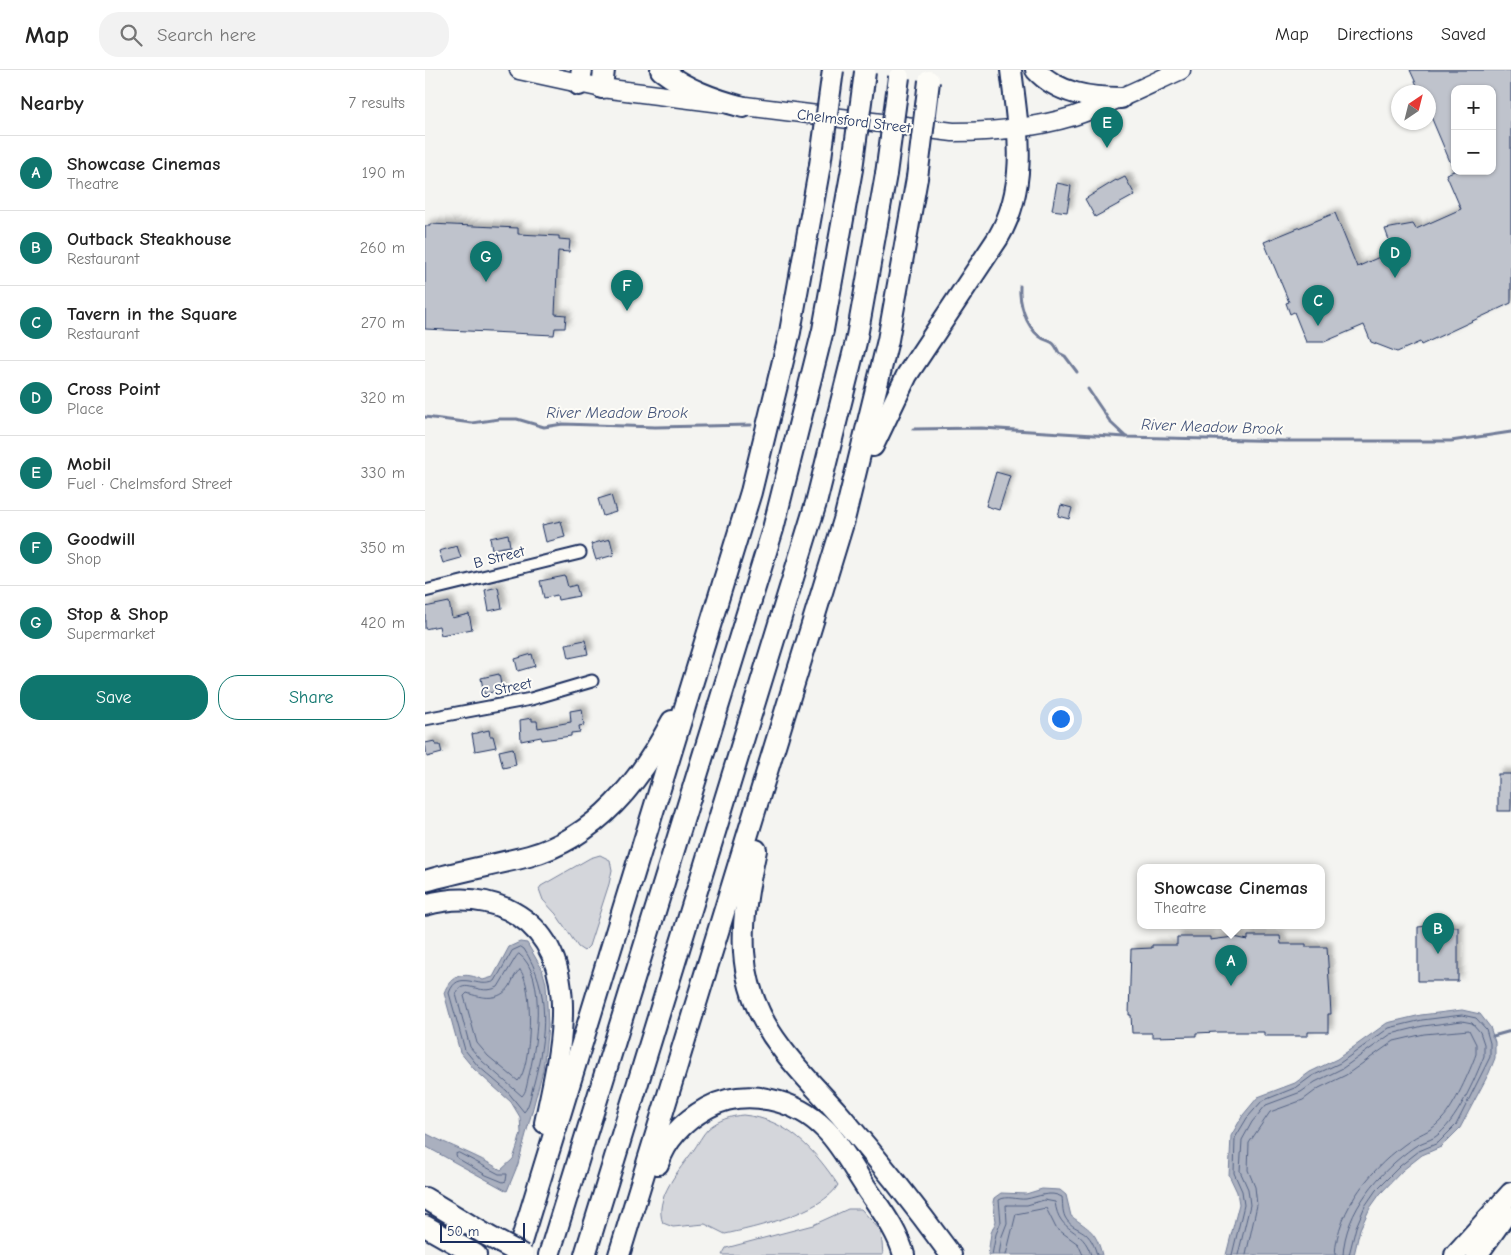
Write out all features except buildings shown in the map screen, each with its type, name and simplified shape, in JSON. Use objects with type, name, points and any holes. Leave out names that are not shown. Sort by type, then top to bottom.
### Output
[{"type":"highway","points":[[661,70],[674,80],[705,95],[743,107]]},
{"type":"highway","points":[[520,1249],[740,531],[771,412],[798,295],[820,165],[833,70]]},
{"type":"highway","points":[[844,520],[878,433],[898,390],[1005,227],[1014,202],[1019,174],[1018,128],[1011,70]]},
{"type":"highway","points":[[1036,70],[1048,81],[1068,92],[1092,98],[1121,98]]},
{"type":"highway","points":[[549,1255],[773,529],[823,330],[852,169],[865,71]]},
{"type":"highway","points":[[585,1255],[816,503],[856,342],[886,174],[899,74]]},
{"type":"highway","points":[[619,1255],[844,520],[888,340],[917,178],[930,75]]},
{"type":"highway","points":[[425,881],[544,851],[571,838],[593,823],[627,790],[649,761],[672,722],[703,651]]},
{"type":"highway","points":[[784,718],[745,900],[743,932],[747,972],[758,1010],[771,1034],[787,1056],[873,1154],[951,1255]]},
{"type":"highway","points":[[425,905],[444,900],[467,899],[489,902],[509,911],[520,917],[537,933],[556,967],[562,1014],[560,1047],[520,1249]]},
{"type":"highway","points":[[636,1202],[655,1174],[662,1151],[689,1120],[723,1102],[743,1098],[765,1098],[799,1110],[827,1131],[892,1227],[904,1255]]},
{"type":"highway","points":[[873,1154],[935,1255]]},
{"type":"highway","points":[[1455,1255],[1511,1193]]},
{"type":"highway","points":[[425,1198],[488,1236],[520,1249]]},
{"type":"highway","points":[[1477,1255],[1511,1206]]},
{"type":"highway","points":[[425,1226],[476,1255]]},
{"type":"main road","name":"Chelmsford Street","points":[[519,70],[603,79],[743,107],[929,131],[973,132],[1018,128],[1075,116],[1121,98],[1181,70]]},
{"type":"street","name":"B Street","points":[[425,591],[580,553]]},
{"type":"street","name":"C Street","points":[[425,719],[531,699],[591,680]]},
{"type":"shaded area","points":[[600,855],[610,860],[612,870],[589,946],[584,951],[578,947],[556,914],[543,900],[539,889],[541,886],[590,858]]},
{"type":"shaded area","points":[[743,1115],[773,1123],[798,1138],[820,1160],[838,1185],[830,1195],[803,1211],[770,1223],[725,1234],[705,1224],[673,1227],[663,1223],[661,1214],[662,1204],[669,1185],[704,1134],[720,1121],[729,1117]]},
{"type":"shaded area","points":[[848,1209],[861,1209],[881,1231],[883,1255],[722,1255],[726,1248],[813,1225]]},
{"type":"water","points":[[520,942],[527,943],[542,969],[546,983],[548,1026],[543,1070],[518,1164],[507,1191],[425,1146],[425,1133],[501,1170],[513,1159],[521,1133],[520,1117],[511,1102],[474,1069],[460,1052],[444,993],[451,981],[460,976],[477,977],[483,980],[493,977],[509,947]]},
{"type":"water","points":[[1462,1010],[1480,1014],[1490,1027],[1495,1042],[1495,1058],[1489,1073],[1460,1128],[1441,1147],[1422,1155],[1403,1170],[1380,1194],[1370,1208],[1360,1229],[1354,1255],[1226,1255],[1239,1204],[1237,1192],[1229,1175],[1231,1136],[1243,1115],[1258,1097],[1295,1083],[1310,1072],[1337,1059],[1387,1023],[1421,1015]]},
{"type":"water","points":[[1042,1189],[1060,1190],[1066,1195],[1071,1216],[1095,1236],[1102,1255],[988,1255],[991,1233],[996,1221],[994,1198],[1001,1193],[1026,1194]]},
{"type":"waterway","points":[[1020,286],[1022,306],[1030,326],[1039,336],[1054,345],[1077,372]]},
{"type":"waterway","points":[[1088,389],[1111,423],[1126,437]]},
{"type":"waterway","name":"River Meadow Brook","points":[[425,417],[472,423],[499,419],[517,419],[544,427],[563,424],[655,427],[751,425]]},
{"type":"waterway","name":"River Meadow Brook","points":[[913,429],[982,428],[1126,437],[1285,441],[1451,441],[1511,432]]},
{"type":"waterway","points":[[1493,1036],[1511,1031]]},
{"type":"place","name":"Mobil","points":[[1107,148]]},
{"type":"place","name":"Cross Point","points":[[1395,278]]},
{"type":"place","name":"Stop & Shop","points":[[486,282]]},
{"type":"place","name":"Goodwill","points":[[627,311]]},
{"type":"place","name":"Tavern in the Square","points":[[1318,326]]},
{"type":"place","name":"Outback Steakhouse","points":[[1438,954]]},
{"type":"place","name":"Showcase Cinemas","points":[[1231,986]]}]
